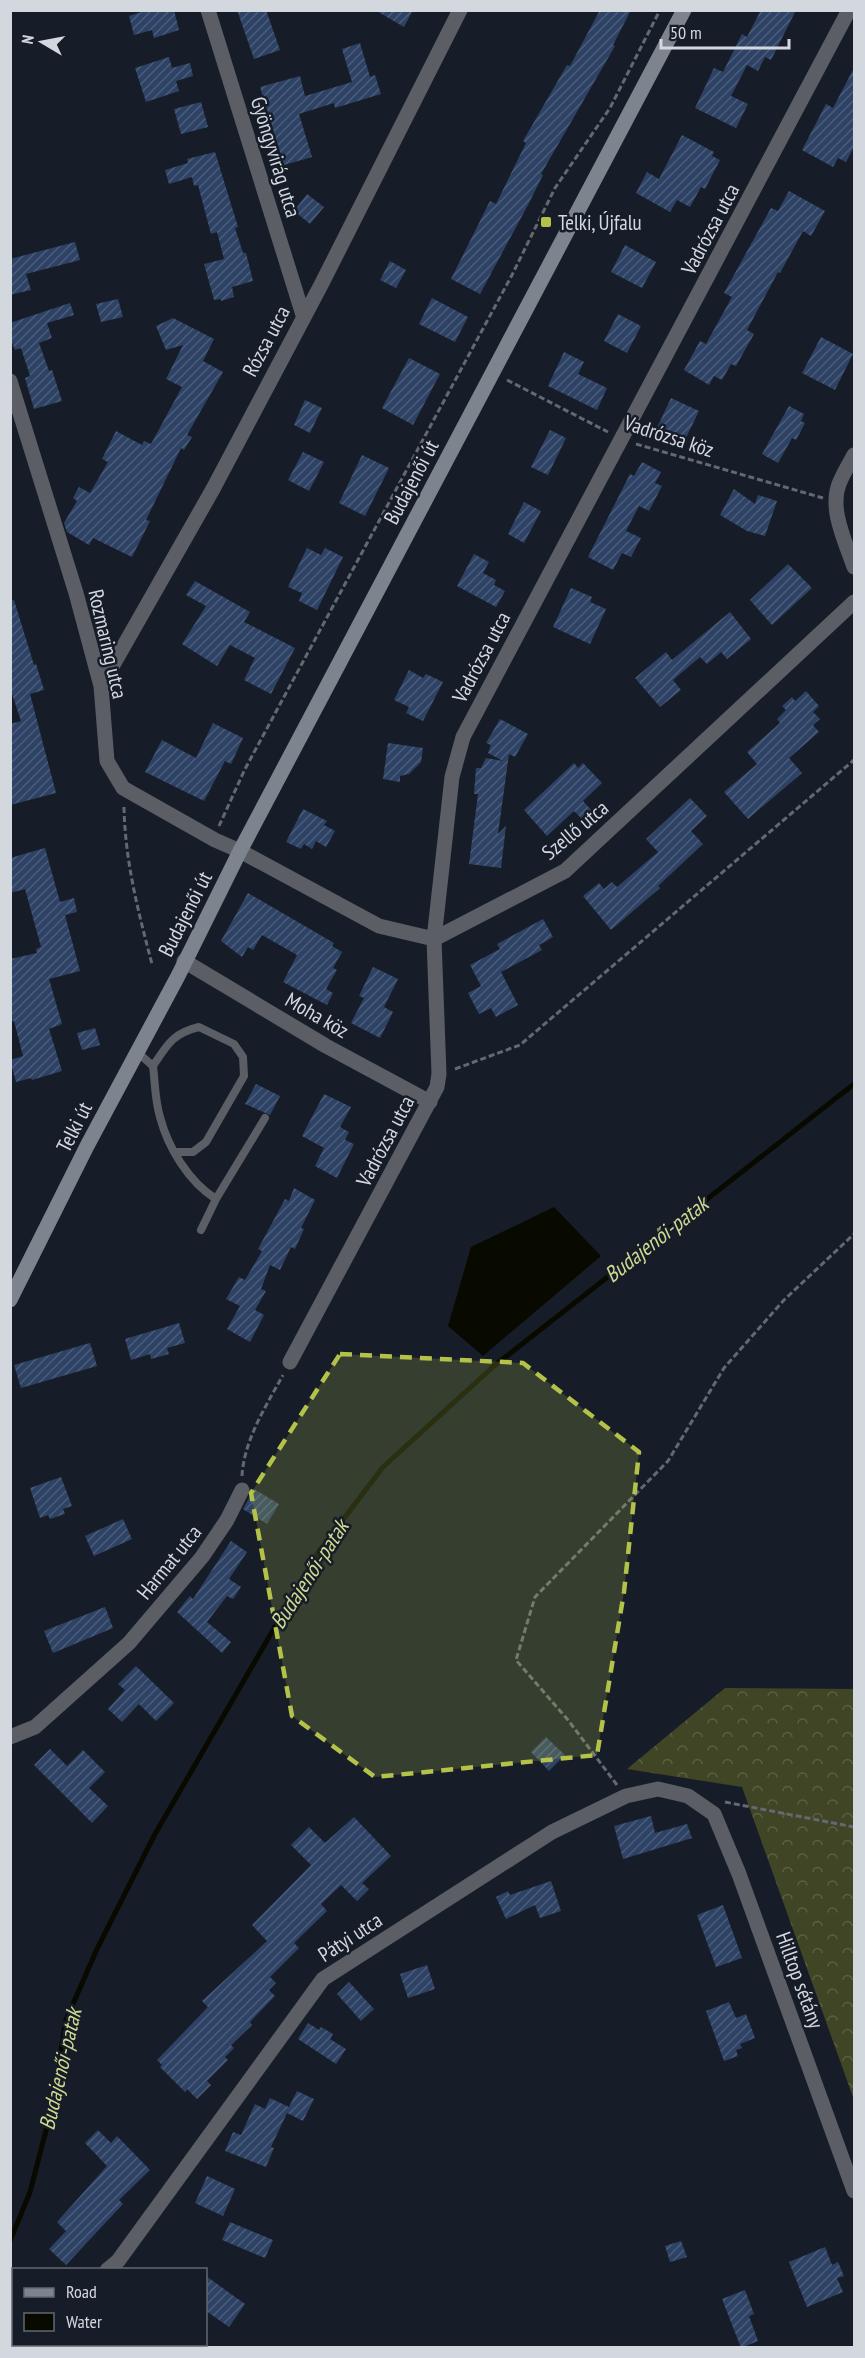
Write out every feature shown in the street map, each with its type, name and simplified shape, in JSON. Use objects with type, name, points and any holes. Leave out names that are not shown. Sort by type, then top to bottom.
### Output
[{"type":"main road","name":"Budajenői út","points":[[181,968],[240,851],[684,10]]},
{"type":"main road","name":"Telki út","points":[[10,1300],[181,968]]},
{"type":"street","name":"Gyöngyvirág utca","points":[[208,10],[303,315]]},
{"type":"street","name":"Rózsa utca","points":[[101,686],[213,489],[460,10]]},
{"type":"street","name":"Vadrózsa utca","points":[[290,1362],[437,1087],[439,1074],[434,939],[452,777],[463,737],[849,10]]},
{"type":"street","name":"Rozmaring utca","points":[[10,381],[76,593],[101,686],[107,761],[123,788],[215,840],[240,851]]},
{"type":"street","points":[[855,455],[838,486],[836,502],[841,527],[855,567]]},
{"type":"street","name":"Szellő utca","points":[[434,939],[565,871],[855,602]]},
{"type":"street","points":[[240,851],[379,926],[434,939]]},
{"type":"street","name":"Moha köz","points":[[181,968],[430,1102]]},
{"type":"street","name":"Harmat utca","points":[[10,1737],[35,1727],[129,1643],[202,1557],[227,1521],[242,1490]]},
{"type":"street","name":"Pátyi utca","points":[[109,2268],[123,2253],[323,1978],[552,1832],[626,1796],[658,1790],[688,1796]]},
{"type":"street","name":"Hilltop sétány","points":[[688,1796],[714,1814],[735,1864],[855,2191]]},
{"type":"lane","points":[[175,1152],[193,1152],[206,1142],[244,1076],[243,1057],[234,1044],[199,1027],[184,1030],[171,1040],[153,1066],[159,1115],[168,1142],[175,1152],[202,1190],[216,1199]]},
{"type":"lane","points":[[137,1052],[153,1066]]},
{"type":"lane","points":[[201,1230],[216,1199],[265,1118]]},
{"type":"path","points":[[215,840],[220,822],[245,769],[506,286],[555,188],[610,108],[660,10]]},
{"type":"path","name":"Vadrózsa köz","points":[[502,377],[622,440],[836,502]]},
{"type":"path","points":[[439,1074],[520,1045],[855,760]]},
{"type":"path","points":[[123,788],[125,835],[132,889],[152,964]]},
{"type":"path","points":[[626,1796],[568,1720],[516,1660],[535,1597],[668,1461],[724,1368],[784,1300],[855,1234]]},
{"type":"path","points":[[242,1490],[243,1459],[262,1414],[290,1362]]},
{"type":"path","points":[[723,1801],[855,1827]]},
{"type":"highlighted area","points":[[340,1354],[523,1363],[639,1452],[624,1592],[597,1755],[375,1777],[292,1716],[251,1493]]},
{"type":"green space","points":[[725,1688],[854,1689],[854,2100],[742,1787],[627,1769]]},
{"type":"water","points":[[554,1207],[601,1256],[483,1356],[448,1326],[471,1247]]},
{"type":"building","points":[[148,10],[174,10],[179,30],[154,38],[152,30],[134,35],[129,16]]},
{"type":"building","points":[[237,10],[266,10],[280,50],[254,59]]},
{"type":"building","points":[[375,10],[413,10],[404,27]]},
{"type":"building","points":[[600,10],[631,10],[613,45],[615,46],[541,174],[543,175],[529,203],[480,294],[451,279],[490,201],[496,204],[526,143],[523,141],[567,65],[570,66]]},
{"type":"building","points":[[761,10],[796,10],[771,60],[765,57],[758,71],[747,65],[731,96],[748,104],[736,128],[695,108],[714,68],[723,72],[742,34],[747,37]]},
{"type":"building","points":[[360,43],[370,77],[375,75],[381,94],[335,108],[334,103],[299,114],[312,157],[284,165],[260,87],[300,76],[305,96],[352,82],[342,49]]},
{"type":"building","points":[[169,57],[172,68],[190,63],[193,76],[176,81],[179,91],[146,102],[135,68]]},
{"type":"building","points":[[855,66],[855,145],[846,162],[838,158],[833,167],[802,150],[826,104],[833,108]]},
{"type":"building","points":[[201,102],[208,127],[181,134],[174,109]]},
{"type":"building","points":[[682,135],[714,152],[712,156],[720,160],[705,189],[701,187],[690,207],[677,200],[670,212],[636,193],[647,172],[659,179]]},
{"type":"building","points":[[215,152],[238,227],[235,228],[243,253],[246,253],[253,281],[232,287],[234,297],[221,301],[221,299],[214,300],[204,264],[224,259],[217,232],[211,234],[198,185],[194,186],[192,177],[169,184],[165,170],[188,163],[187,159]]},
{"type":"building","points":[[789,191],[825,211],[811,236],[803,231],[780,273],[778,272],[747,330],[754,334],[736,366],[731,364],[722,380],[714,376],[709,385],[684,370],[700,341],[706,344],[732,297],[724,293],[771,208],[778,211]]},
{"type":"building","points":[[307,194],[324,207],[310,224],[294,211]]},
{"type":"building","points":[[75,242],[80,260],[26,274],[31,290],[10,295],[10,259]]},
{"type":"building","points":[[625,245],[656,262],[642,288],[611,272]]},
{"type":"building","points":[[390,261],[406,270],[396,288],[380,280]]},
{"type":"building","points":[[432,298],[468,317],[455,342],[419,324]]},
{"type":"building","points":[[118,299],[123,317],[101,322],[96,304]]},
{"type":"building","points":[[70,303],[74,315],[47,323],[52,338],[39,343],[49,371],[52,370],[62,401],[34,409],[25,378],[30,376],[21,348],[15,350],[10,338],[10,323]]},
{"type":"building","points":[[618,314],[641,326],[627,353],[604,341]]},
{"type":"building","points":[[173,318],[214,339],[203,361],[223,372],[187,435],[192,437],[184,450],[181,448],[146,520],[150,521],[132,557],[93,538],[89,545],[67,532],[64,523],[77,501],[73,498],[79,487],[90,493],[108,462],[102,459],[116,431],[142,445],[144,441],[151,444],[182,387],[166,379],[183,345],[166,350],[156,326]]},
{"type":"building","points":[[821,337],[853,354],[835,390],[802,373]]},
{"type":"building","points":[[564,352],[584,362],[578,374],[607,388],[597,410],[548,386]]},
{"type":"building","points":[[409,358],[440,374],[413,425],[382,408]]},
{"type":"building","points":[[671,398],[699,411],[681,448],[654,434]]},
{"type":"building","points":[[305,400],[322,408],[310,433],[294,425]]},
{"type":"building","points":[[789,406],[804,414],[801,421],[805,423],[796,440],[792,438],[778,463],[762,454]]},
{"type":"building","points":[[550,430],[566,438],[548,475],[531,467]]},
{"type":"building","points":[[303,452],[324,462],[309,491],[288,480]]},
{"type":"building","points":[[362,455],[389,468],[365,516],[339,503]]},
{"type":"building","points":[[642,462],[661,472],[655,483],[662,486],[649,511],[639,506],[626,531],[641,538],[631,557],[622,553],[613,570],[588,557],[630,474],[634,476]]},
{"type":"building","points":[[734,489],[755,504],[758,495],[777,501],[765,536],[747,531],[720,515]]},
{"type":"building","points":[[524,502],[541,511],[524,543],[508,534]]},
{"type":"building","points":[[307,548],[321,555],[325,548],[343,557],[317,610],[299,601],[302,593],[288,587]]},
{"type":"building","points":[[474,554],[489,562],[483,573],[496,580],[494,585],[505,591],[496,607],[457,586]]},
{"type":"building","points":[[788,564],[812,588],[772,625],[750,600]]},
{"type":"building","points":[[195,581],[250,612],[244,622],[295,648],[271,694],[244,680],[255,658],[230,645],[217,666],[182,644],[206,606],[186,595]]},
{"type":"building","points":[[571,588],[592,597],[590,602],[606,609],[590,644],[553,627]]},
{"type":"building","points":[[14,600],[44,690],[30,694],[56,793],[10,805],[10,724],[21,721],[10,688],[10,601]]},
{"type":"building","points":[[730,612],[751,639],[727,659],[721,652],[707,664],[700,657],[673,680],[681,690],[660,707],[635,678],[666,652],[672,660]]},
{"type":"building","points":[[409,670],[423,678],[426,674],[443,682],[423,721],[406,713],[409,707],[394,700]]},
{"type":"building","points":[[806,691],[819,706],[813,712],[820,719],[813,725],[819,732],[789,758],[802,773],[748,819],[724,792],[757,764],[747,752],[780,723],[777,719],[786,710],[782,706],[792,697],[795,701]]},
{"type":"building","points":[[500,719],[528,734],[515,757],[509,754],[498,834],[506,826],[501,868],[469,864],[478,794],[474,794],[476,768],[481,768],[486,758],[503,761],[488,753],[491,745],[486,743]]},
{"type":"building","points":[[213,723],[243,738],[231,764],[225,761],[204,801],[145,772],[162,740],[196,758]]},
{"type":"building","points":[[388,743],[423,748],[421,762],[409,774],[400,776],[400,782],[383,779]]},
{"type":"building","points":[[574,763],[578,768],[583,763],[602,783],[583,801],[592,811],[582,819],[574,811],[547,836],[524,810]]},
{"type":"building","points":[[690,798],[707,816],[691,831],[703,844],[658,886],[660,888],[611,930],[583,896],[599,883],[604,889],[612,882],[617,887],[658,852],[646,839]]},
{"type":"building","points":[[303,809],[327,821],[324,825],[335,831],[326,847],[316,841],[312,849],[304,844],[301,849],[286,842]]},
{"type":"building","points":[[45,848],[60,902],[74,898],[77,912],[65,915],[80,971],[49,979],[62,1024],[49,1029],[62,1071],[16,1082],[10,1060],[23,1056],[14,1021],[10,1022],[10,959],[37,953],[36,949],[41,947],[25,889],[10,893],[10,858]]},
{"type":"building","points":[[248,893],[334,943],[332,946],[342,952],[333,968],[337,970],[326,989],[333,993],[327,1005],[283,982],[297,955],[262,935],[253,950],[248,947],[242,957],[221,941]]},
{"type":"building","points":[[543,919],[553,937],[539,945],[542,950],[501,972],[518,1005],[496,1017],[491,1008],[479,1014],[468,993],[481,986],[470,965],[500,949],[497,944]]},
{"type":"building","points":[[373,967],[398,979],[384,1007],[393,1012],[380,1038],[351,1023],[364,998],[359,996]]},
{"type":"building","points":[[95,1028],[100,1045],[82,1050],[77,1033]]},
{"type":"building","points":[[256,1084],[280,1096],[270,1115],[245,1104]]},
{"type":"building","points":[[324,1094],[351,1107],[340,1127],[349,1132],[345,1140],[354,1144],[337,1178],[315,1166],[324,1148],[302,1136]]},
{"type":"building","points":[[294,1188],[315,1200],[301,1228],[304,1229],[295,1249],[291,1247],[280,1270],[270,1265],[261,1289],[266,1291],[255,1310],[264,1315],[250,1342],[227,1329],[240,1306],[226,1299],[239,1277],[245,1280],[262,1251],[258,1249],[285,1199],[289,1201]]},
{"type":"building","points":[[179,1323],[185,1343],[167,1348],[169,1354],[151,1359],[150,1354],[131,1360],[125,1339]]},
{"type":"building","points":[[90,1343],[97,1366],[21,1388],[14,1365]]},
{"type":"building","points":[[61,1477],[72,1506],[63,1509],[65,1514],[50,1519],[48,1515],[40,1518],[30,1488]]},
{"type":"building","points":[[254,1489],[279,1504],[267,1524],[243,1509]]},
{"type":"building","points":[[123,1519],[132,1539],[94,1556],[85,1536]]},
{"type":"building","points":[[231,1541],[247,1552],[229,1579],[241,1587],[233,1599],[227,1596],[207,1622],[231,1642],[222,1653],[177,1612],[190,1596],[193,1599]]},
{"type":"building","points":[[105,1607],[113,1628],[53,1653],[44,1631]]},
{"type":"building","points":[[136,1666],[174,1703],[156,1721],[139,1704],[122,1722],[108,1709],[125,1690],[118,1684]]},
{"type":"building","points":[[546,1737],[565,1755],[549,1771],[531,1752]]},
{"type":"building","points":[[50,1749],[67,1766],[83,1750],[105,1772],[89,1788],[108,1806],[92,1823],[34,1765]]},
{"type":"building","points":[[651,1816],[655,1833],[687,1824],[692,1838],[623,1859],[614,1826]]},
{"type":"building","points":[[354,1817],[391,1856],[362,1883],[369,1889],[357,1901],[341,1885],[321,1904],[327,1911],[294,1943],[299,1948],[270,1977],[276,1983],[269,1990],[275,1996],[250,2022],[252,2025],[231,2045],[234,2048],[225,2057],[228,2060],[207,2081],[211,2085],[197,2099],[187,2089],[185,2092],[160,2067],[162,2065],[157,2060],[208,2007],[202,2001],[267,1941],[252,1925],[311,1865],[291,1845],[309,1827],[325,1843]]},
{"type":"building","points":[[551,1881],[561,1911],[540,1918],[535,1905],[506,1919],[496,1897],[508,1891],[510,1895]]},
{"type":"building","points":[[723,1905],[742,1958],[716,1967],[697,1915]]},
{"type":"building","points":[[427,1965],[435,1989],[408,1998],[400,1974]]},
{"type":"building","points":[[349,1982],[374,2009],[361,2021],[337,1994]]},
{"type":"building","points":[[729,2002],[736,2018],[746,2014],[755,2038],[740,2044],[742,2048],[736,2050],[738,2056],[724,2061],[706,2011]]},
{"type":"building","points":[[308,2023],[319,2030],[321,2027],[333,2034],[330,2039],[346,2049],[336,2064],[298,2039]]},
{"type":"building","points":[[297,2091],[314,2099],[303,2121],[287,2113],[271,2147],[274,2148],[266,2167],[225,2151],[233,2132],[241,2135],[255,2104],[265,2109],[270,2098],[289,2107]]},
{"type":"building","points":[[98,2130],[111,2143],[117,2136],[150,2170],[119,2200],[123,2204],[66,2265],[49,2249],[66,2231],[57,2222],[107,2166],[85,2143]]},
{"type":"building","points":[[207,2176],[235,2189],[223,2216],[195,2203]]},
{"type":"building","points":[[230,2222],[273,2240],[265,2258],[222,2240]]},
{"type":"building","points":[[681,2241],[687,2257],[670,2262],[665,2246]]},
{"type":"building","points":[[825,2247],[832,2265],[838,2262],[844,2276],[837,2278],[843,2292],[807,2307],[789,2262]]},
{"type":"building","points":[[207,2277],[245,2304],[229,2327],[207,2312]]},
{"type":"building","points":[[745,2290],[754,2314],[749,2316],[758,2341],[741,2348],[722,2299]]},
{"type":"waterway","name":"Budajenői-patak","points":[[10,2241],[30,2192],[50,2115],[66,2020],[97,1949],[155,1834],[317,1554],[383,1467],[494,1366],[854,1084]]},
{"type":"place","name":"Telki, Újfalu","points":[[546,222]]}]
